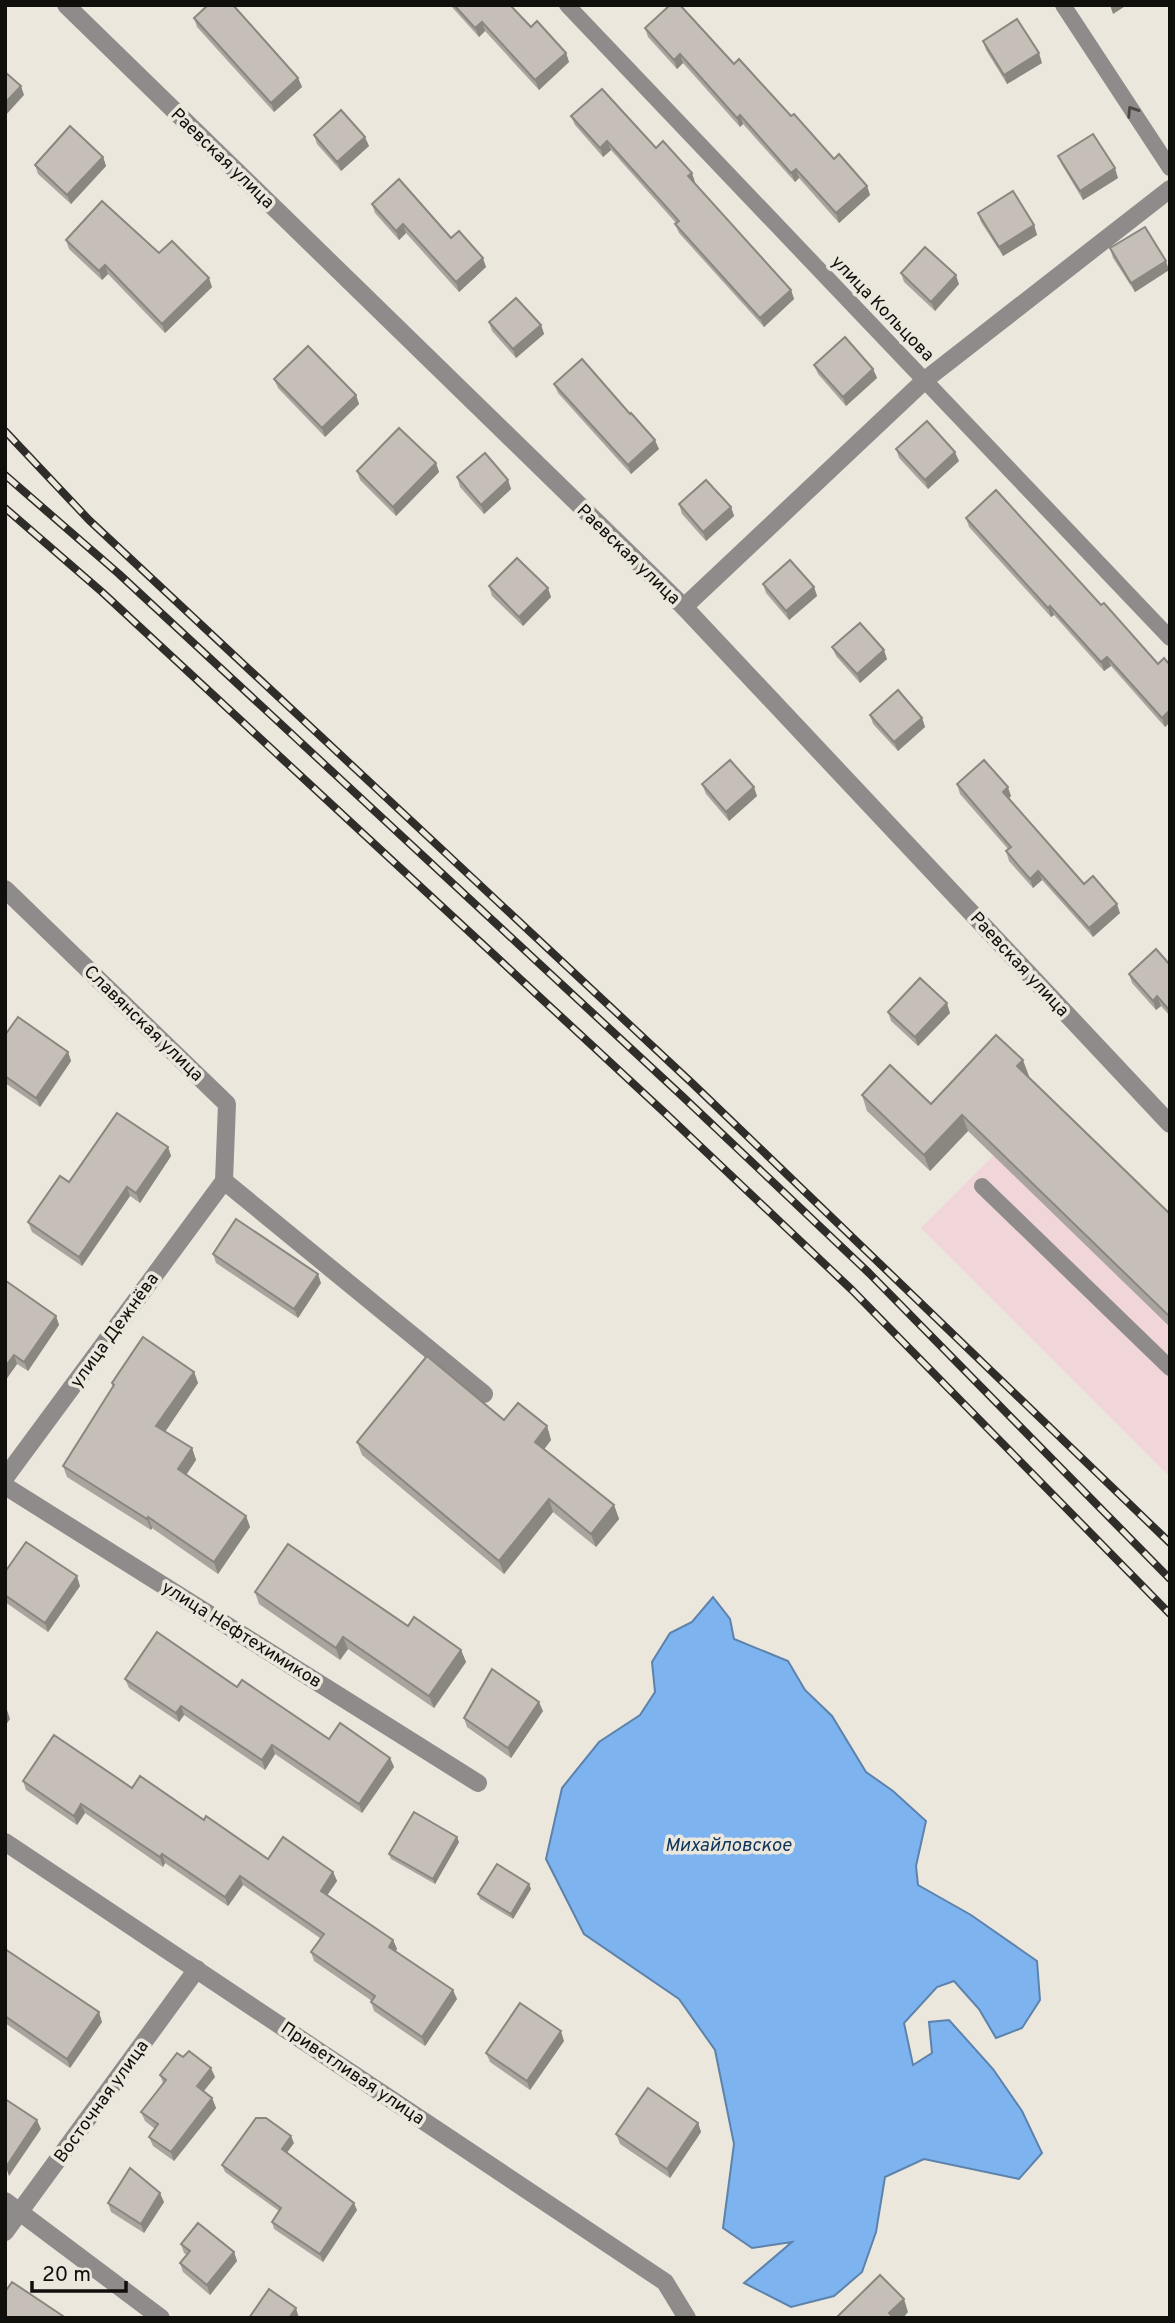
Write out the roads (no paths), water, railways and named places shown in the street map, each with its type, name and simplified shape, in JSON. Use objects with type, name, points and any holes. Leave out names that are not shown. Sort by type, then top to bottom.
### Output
[{"type":"street","name":"Раевская улица","points":[[66,5],[684,607],[1170,1124]]},
{"type":"street","points":[[684,607],[925,380],[1170,189]]},
{"type":"street","name":"Славянская улица","points":[[5,889],[227,1104],[223,1181]]},
{"type":"street","points":[[223,1181],[484,1394]]},
{"type":"street","name":"улица Дежнёва","points":[[5,1478],[223,1181]]},
{"type":"street","name":"улица Нефтехимиков","points":[[5,1486],[478,1783]]},
{"type":"street","name":"Приветливая улица","points":[[5,1842],[665,2282],[687,2318]]},
{"type":"street","name":"Восточная улица","points":[[5,2232],[12,2207],[197,1969]]},
{"type":"street","points":[[12,2207],[161,2318]]},
{"type":"lane","name":"улица Кольцова","points":[[567,5],[1170,638]]},
{"type":"lane","points":[[1063,5],[1170,168]]},
{"type":"lane","points":[[982,1186],[1170,1368]]},
{"type":"water","name":"Михайловское","points":[[713,1597],[730,1619],[734,1639],[788,1661],[805,1690],[832,1716],[866,1772],[893,1791],[926,1821],[916,1866],[918,1885],[971,1915],[1037,1961],[1040,2000],[1022,2028],[996,2038],[979,2009],[954,1981],[937,1987],[904,2023],[913,2065],[932,2053],[929,2022],[949,2020],[993,2069],[1022,2111],[1042,2153],[1019,2179],[924,2159],[885,2177],[876,2232],[862,2272],[834,2296],[791,2307],[744,2283],[792,2242],[752,2248],[723,2228],[734,2144],[715,2050],[679,1999],[584,1934],[546,1859],[562,1788],[599,1742],[640,1715],[655,1692],[652,1662],[670,1633],[692,1622]]},
{"type":"railway","points":[[5,431],[89,520],[693,1084],[1170,1543]]},
{"type":"railway","points":[[5,475],[119,574],[869,1273],[1170,1579]]},
{"type":"railway","points":[[5,508],[102,592],[665,1113],[852,1290],[1170,1614]]}]
